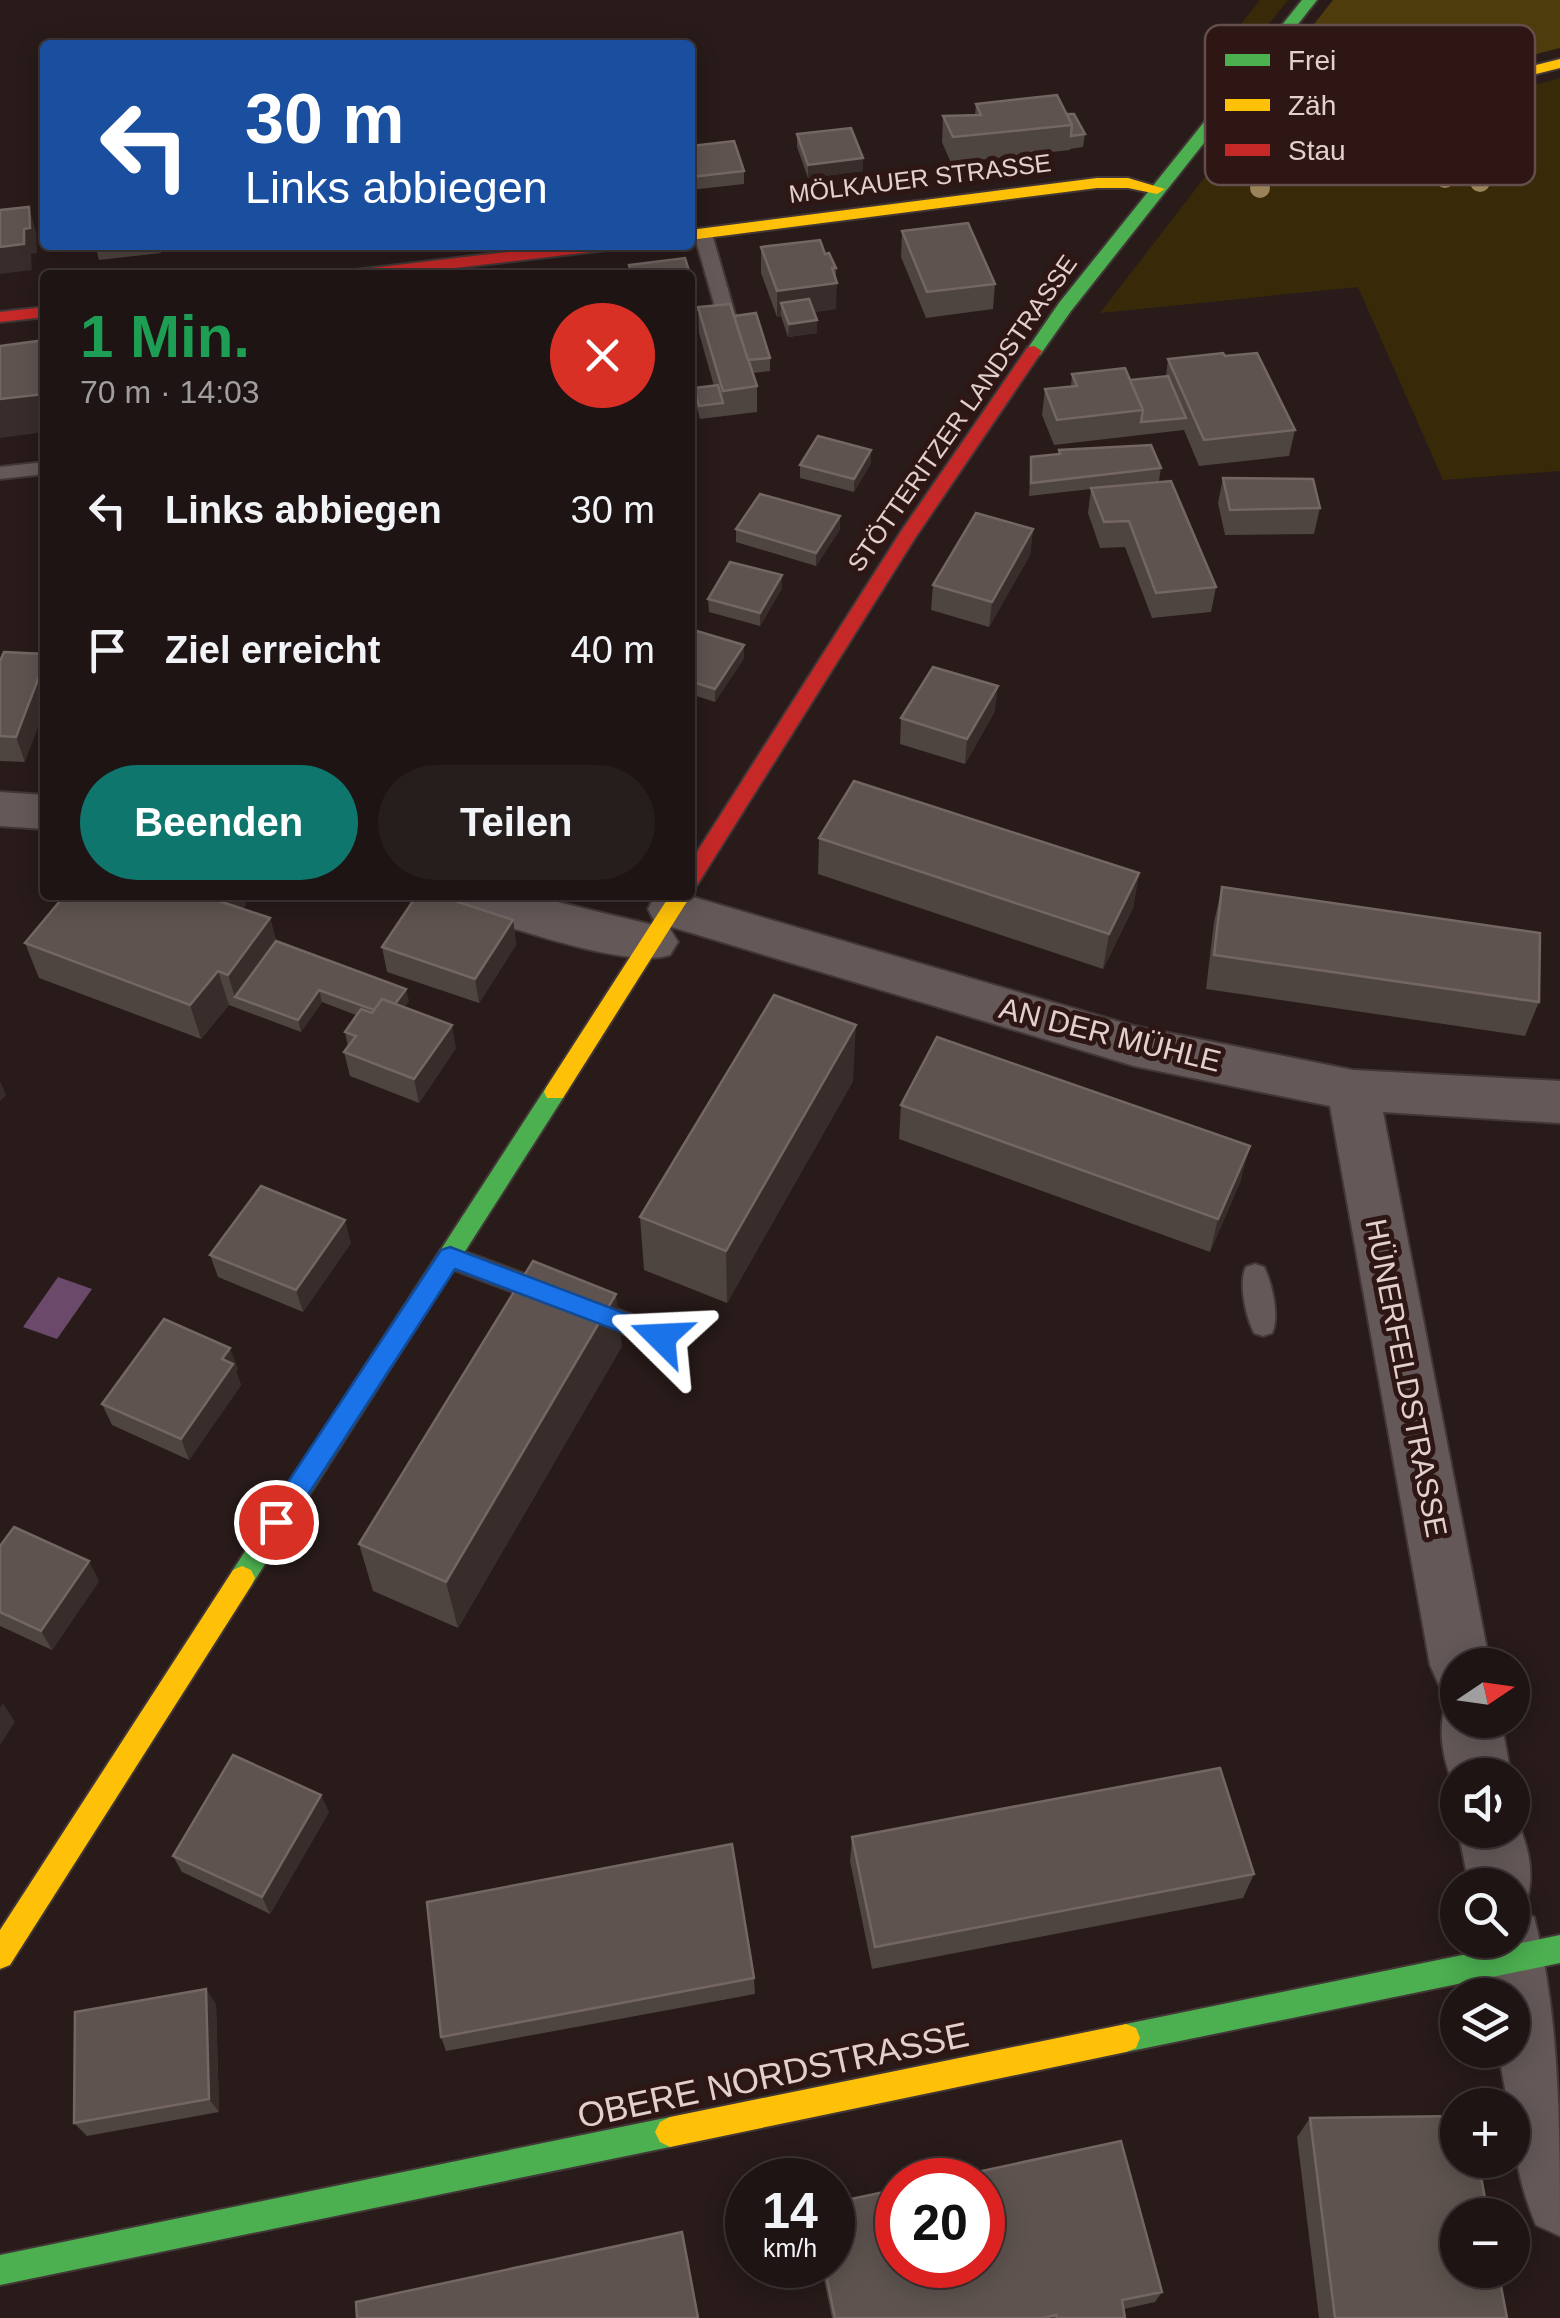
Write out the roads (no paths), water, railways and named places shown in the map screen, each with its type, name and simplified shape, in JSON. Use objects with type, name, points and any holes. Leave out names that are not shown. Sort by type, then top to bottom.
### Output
[{"type":"main road","name":"STÖTTERITZER LANDSTRASSE","points":[[1290,25],[1310,0]]},
{"type":"main road","points":[[1535,69],[1560,63]]},
{"type":"main road","name":"STÖTTERITZER LANDSTRASSE","points":[[695,873],[908,534],[1065,307],[1205,132]]},
{"type":"main road","name":"MÖLKAUER STRASSE","points":[[696,234],[1097,183],[1128,183],[1157,190]]},
{"type":"main road","points":[[397,270],[565,250]]},
{"type":"main road","points":[[0,317],[40,313]]},
{"type":"main road","name":"STÖTTERITZER LANDSTRASSE","points":[[0,1955],[674,906]]},
{"type":"main road","name":"OBERE NORDSTRASSE","points":[[0,2270],[1485,1958]]},
{"type":"street","points":[[0,809],[40,812]]},
{"type":"street","name":"AN DER MÜHLE","points":[[482,900],[574,926],[674,906],[1134,1046],[1353,1090],[1560,1102]]},
{"type":"street","name":"HÜNERFELDSTRASSE","points":[[1353,1090],[1457,1648]]},
{"type":"street","points":[[1529,1958],[1560,2201]]},
{"type":"lane","points":[[696,234],[728,321]]},
{"type":"lane","points":[[0,474],[40,469]]},
{"type":"lane","points":[[450,1257],[661,1337]]},
{"type":"lane","points":[[1255,1275],[1263,1325]]}]
